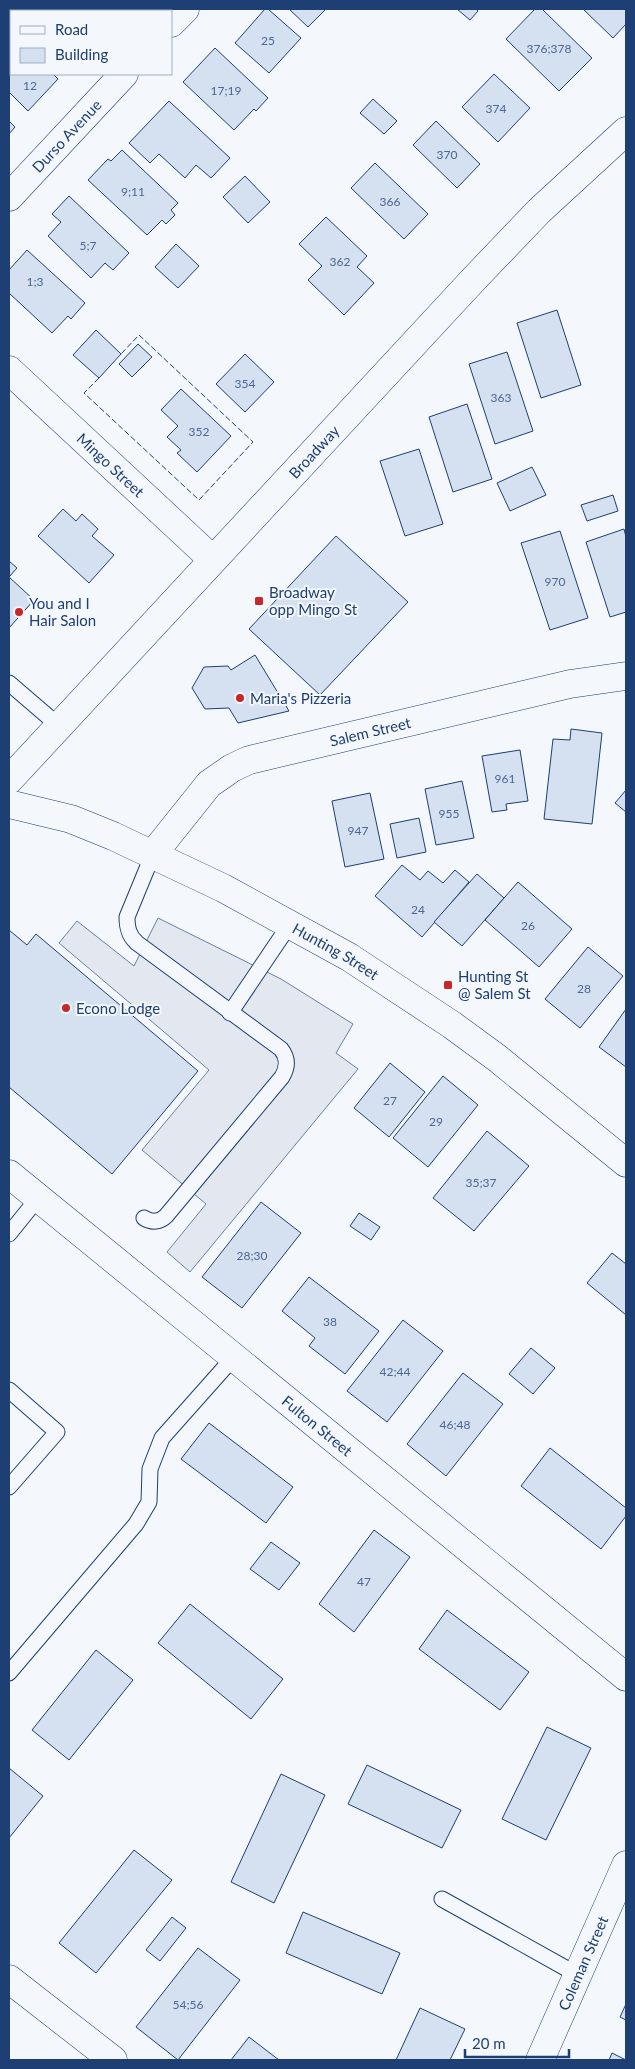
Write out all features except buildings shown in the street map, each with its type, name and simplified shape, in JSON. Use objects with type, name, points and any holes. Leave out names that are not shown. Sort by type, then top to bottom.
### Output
[{"type":"street","points":[[172,23],[185,9]]},
{"type":"street","name":"Durso Avenue","points":[[9,197],[123,75]]},
{"type":"street","name":"Broadway","points":[[9,780],[212,560],[540,211],[626,131]]},
{"type":"street","name":"Mingo Street","points":[[9,370],[212,560]]},
{"type":"street","name":"Salem Street","points":[[153,854],[209,784],[232,768],[250,760],[570,684],[626,676]]},
{"type":"street","name":"Hunting Street","points":[[9,804],[86,824],[153,854],[290,924],[380,976],[497,1058],[626,1163]]},
{"type":"street","name":"Fulton Street","points":[[9,1174],[626,1677]]},
{"type":"street","name":"Coleman Street","points":[[540,2060],[626,1865]]},
{"type":"street","points":[[9,1979],[113,2060]]},
{"type":"lane","points":[[9,683],[58,726]]},
{"type":"lane","points":[[144,1218],[157,1221],[166,1216],[284,1073],[286,1061],[281,1050],[137,943],[131,936],[127,927],[127,917],[153,854]]},
{"type":"lane","points":[[230,1013],[290,924]]},
{"type":"lane","points":[[9,1234],[38,1198]]},
{"type":"lane","points":[[9,1673],[136,1524],[149,1502],[150,1468],[162,1438],[234,1357]]},
{"type":"lane","points":[[9,1390],[57,1432],[9,1487]]},
{"type":"lane","points":[[442,1899],[578,1975]]},
{"type":"shaded area","points":[[158,918],[281,979],[353,1024],[336,1053],[358,1069],[190,1272],[167,1252],[206,1204],[142,1150],[209,1070],[59,943],[77,921],[134,966]]},
{"type":"fence","points":[[99,378],[84,393],[199,500],[253,442],[139,335],[121,354]]},
{"type":"place","name":"Broadway opp Mingo St","points":[[259,601]]},
{"type":"place","name":"You and I Hair Salon","points":[[19,612]]},
{"type":"place","name":"Maria's Pizzeria","points":[[240,698]]},
{"type":"place","name":"Hunting St @ Salem St","points":[[448,985]]},
{"type":"place","name":"Econo Lodge","points":[[66,1008]]}]
